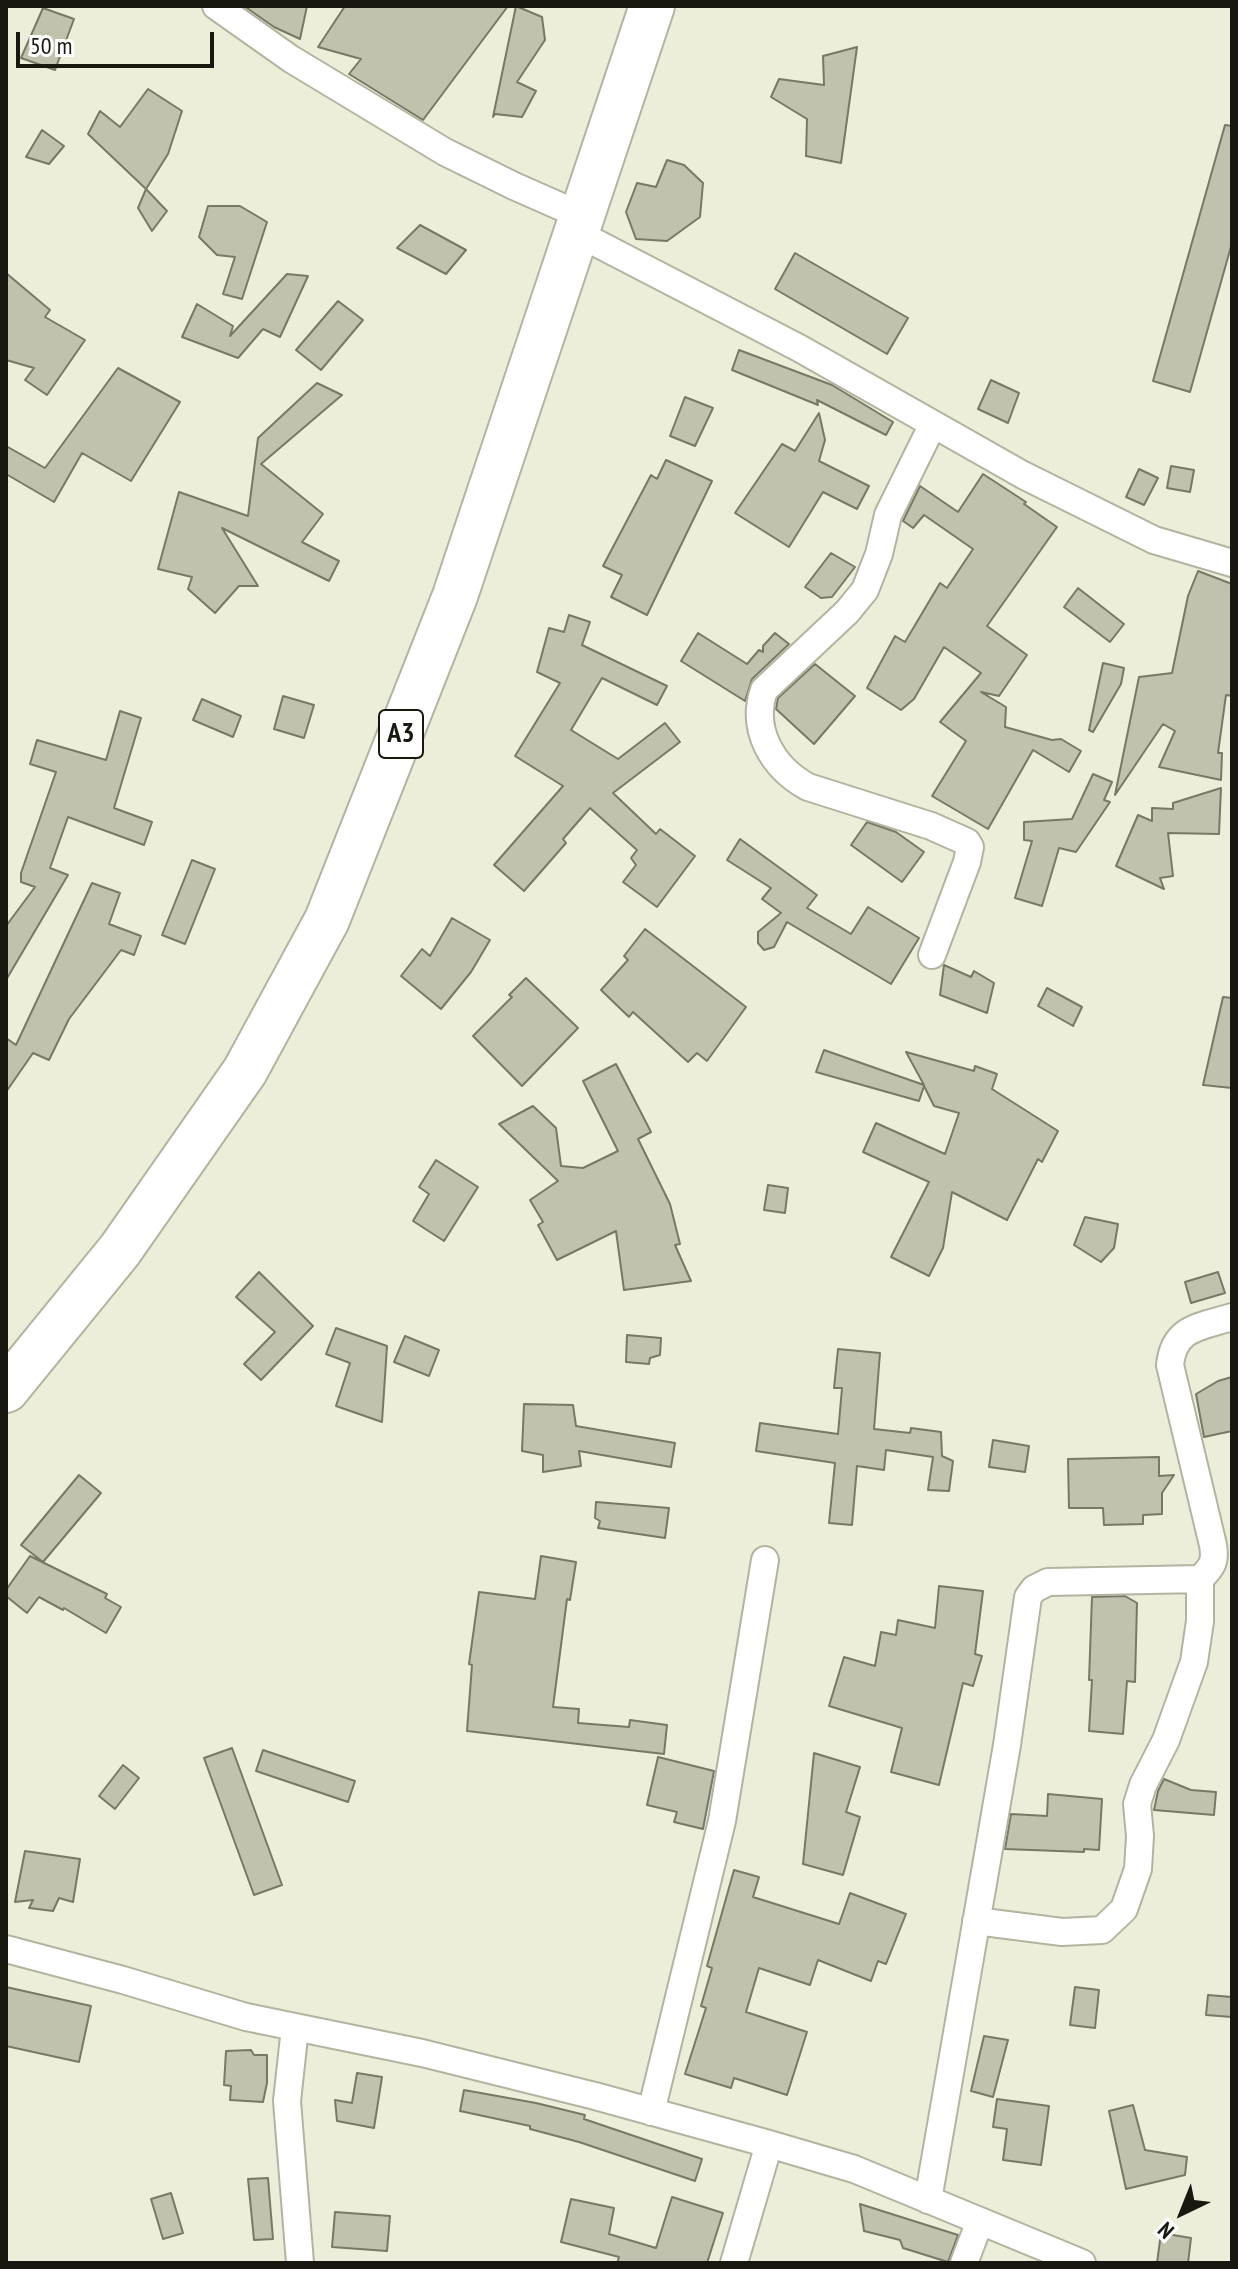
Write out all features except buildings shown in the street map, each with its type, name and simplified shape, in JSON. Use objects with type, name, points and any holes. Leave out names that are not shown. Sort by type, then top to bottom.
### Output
[{"type":"highway","name":"A3","points":[[6,1390],[120,1250],[245,1071],[327,920],[455,596],[652,6]]},
{"type":"street","points":[[216,6],[291,59],[445,152],[514,186],[1023,475],[1154,540],[1232,563]]},
{"type":"street","points":[[932,955],[967,862],[970,847],[967,842],[931,826],[808,787],[791,777],[769,752],[758,706],[764,690],[847,612],[865,590],[879,554],[888,515],[933,424]]},
{"type":"street","points":[[928,2200],[1007,1745],[1028,1597],[1034,1589],[1048,1582],[1200,1579],[1213,1566],[1215,1559],[1170,1365],[1174,1344],[1185,1332],[1232,1317]]},
{"type":"street","points":[[651,2112],[722,1821],[765,1560]]},
{"type":"street","points":[[976,1921],[1062,1932],[1102,1930],[1124,1909],[1138,1869],[1140,1836],[1137,1804],[1166,1740],[1194,1662],[1200,1621],[1200,1579]]},
{"type":"street","points":[[6,1949],[246,2017],[422,2053],[769,2144],[854,2169],[1082,2263]]},
{"type":"street","points":[[295,2028],[287,2101],[300,2263]]},
{"type":"street","points":[[734,2263],[769,2144]]},
{"type":"street","points":[[964,2263],[980,2221]]}]
